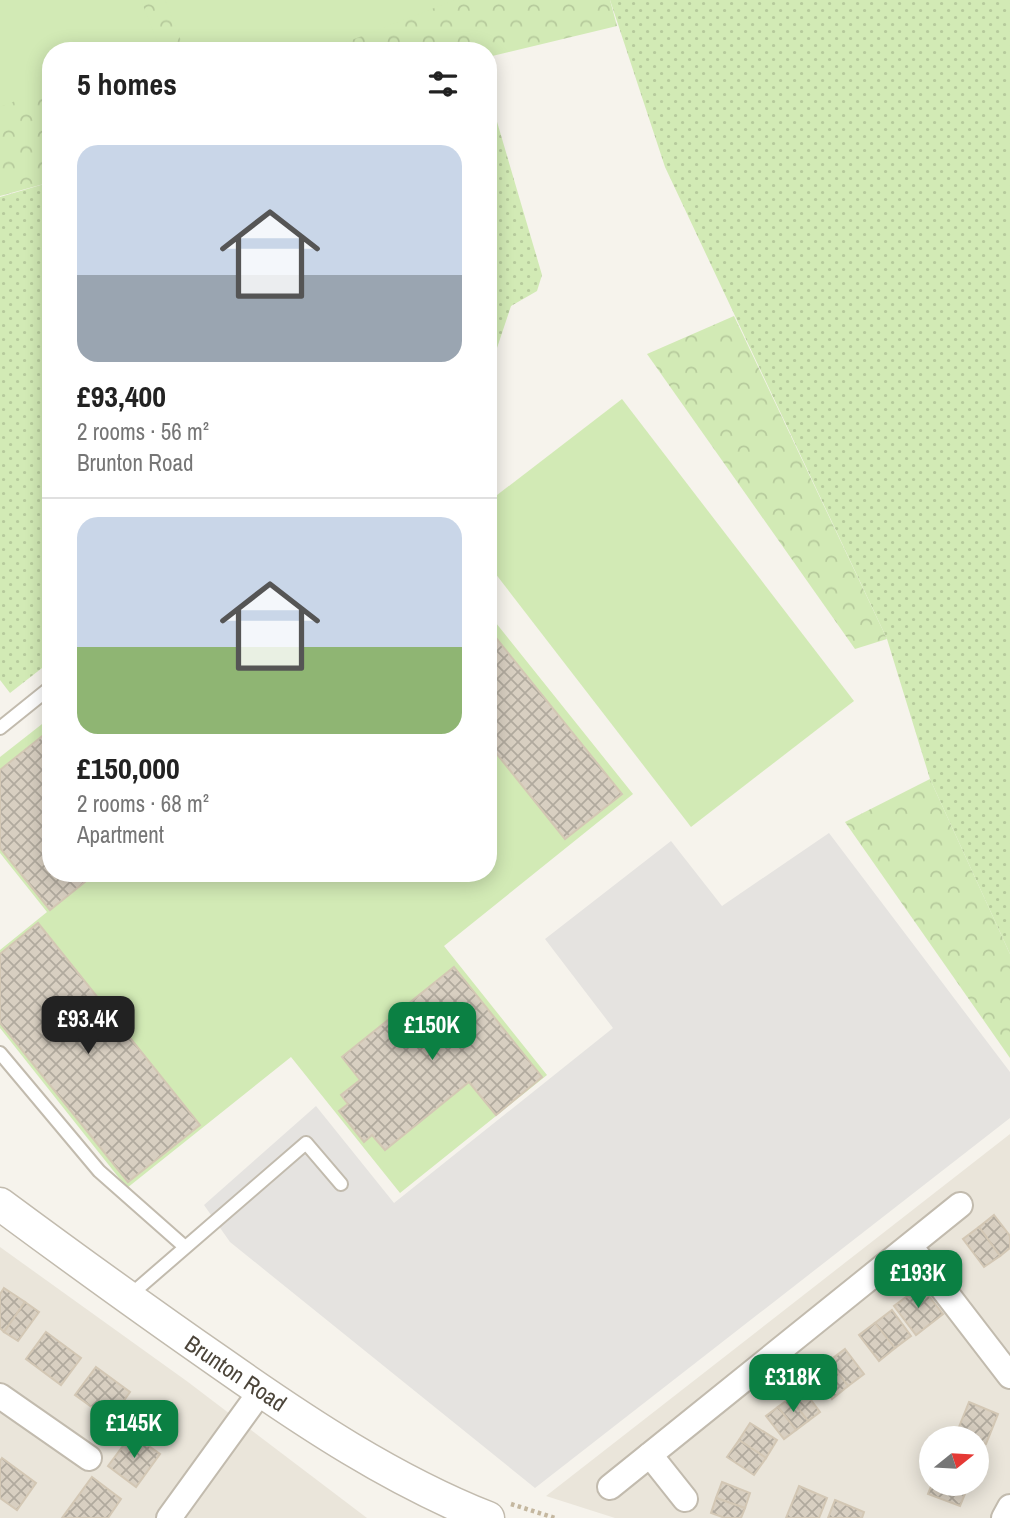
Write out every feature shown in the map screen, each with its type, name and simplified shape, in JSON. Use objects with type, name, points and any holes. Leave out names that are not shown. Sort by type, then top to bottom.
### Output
[{"type":"street","name":"Brunton Road","points":[[0,1204],[127,1298],[261,1391],[376,1463],[488,1518]]},
{"type":"street","points":[[610,1487],[960,1205]]},
{"type":"street","points":[[910,1246],[1010,1376]]},
{"type":"street","points":[[169,1518],[261,1391]]},
{"type":"street","points":[[0,1396],[89,1458]]},
{"type":"street","points":[[650,1455],[685,1499]]},
{"type":"street","points":[[1004,1518],[1010,1507]]},
{"type":"lane","points":[[0,728],[42,694]]},
{"type":"lane","points":[[0,1053],[99,1171],[185,1247]]},
{"type":"lane","points":[[127,1298],[306,1143],[341,1184]]},
{"type":"shaded area","points":[[829,833],[1010,1072],[1010,1118],[535,1488],[230,1242],[204,1205],[316,1106],[394,1203],[613,1028],[545,939],[671,841],[722,906]]},
{"type":"shaded area","points":[[1010,1134],[1010,1518],[615,1518],[546,1496]]},
{"type":"shaded area","points":[[0,1247],[188,1382],[367,1518],[0,1518]]},
{"type":"green space","points":[[0,0],[610,0],[617,26],[497,55],[497,42],[42,42],[42,184],[0,196]]},
{"type":"green space","points":[[0,0],[141,0],[157,42],[42,42],[42,91],[0,107]]},
{"type":"green space","points":[[165,0],[455,0],[346,42],[181,42]]},
{"type":"green space","points":[[610,0],[1010,0],[1010,954],[930,779],[887,639],[665,167]]},
{"type":"green space","points":[[497,122],[542,275],[537,291],[511,306],[497,348]]},
{"type":"green space","points":[[42,185],[42,668],[10,693],[0,680],[0,197]]},
{"type":"green space","points":[[734,316],[887,639],[855,649],[647,354]]},
{"type":"green space","points":[[622,399],[854,701],[691,827],[497,576],[497,495]]},
{"type":"green space","points":[[497,624],[633,794],[444,946],[547,1075],[400,1193],[291,1057],[127,1188],[0,1028],[0,950],[47,912],[0,853],[0,757],[42,724],[42,882],[497,882]]},
{"type":"green space","points":[[930,779],[1010,954],[1010,1058],[845,822]]},
{"type":"building","points":[[497,639],[622,794],[565,839],[497,754]]},
{"type":"building","points":[[42,736],[42,882],[85,882],[50,910],[0,848],[0,770]]},
{"type":"building","points":[[38,923],[200,1125],[128,1182],[0,1023],[0,954]]},
{"type":"building","points":[[454,967],[542,1077],[496,1115],[469,1082],[385,1150],[372,1135],[364,1142],[339,1111],[348,1104],[341,1095],[360,1080],[342,1057]]},
{"type":"building","points":[[994,1215],[1010,1236],[1010,1248],[1000,1256],[979,1227]]},
{"type":"building","points":[[979,1227],[1000,1256],[984,1267],[963,1239]]},
{"type":"building","points":[[921,1286],[943,1314],[916,1335],[894,1306]]},
{"type":"building","points":[[4,1288],[25,1302],[4,1332],[0,1328],[0,1294]]},
{"type":"building","points":[[25,1302],[39,1312],[18,1341],[4,1332]]},
{"type":"building","points":[[892,1310],[911,1336],[895,1348],[875,1323]]},
{"type":"building","points":[[875,1323],[895,1348],[879,1361],[859,1335]]},
{"type":"building","points":[[46,1332],[81,1358],[61,1385],[26,1359]]},
{"type":"building","points":[[845,1349],[864,1374],[848,1386],[829,1361]]},
{"type":"building","points":[[829,1361],[848,1386],[832,1399],[813,1373]]},
{"type":"building","points":[[96,1367],[130,1392],[110,1420],[75,1395]]},
{"type":"building","points":[[802,1388],[820,1412],[808,1421],[790,1398]]},
{"type":"building","points":[[790,1398],[808,1421],[796,1430],[778,1407]]},
{"type":"building","points":[[969,1402],[998,1414],[989,1436],[989,1426],[959,1426]]},
{"type":"building","points":[[778,1407],[796,1430],[784,1439],[766,1416]]},
{"type":"building","points":[[750,1423],[777,1440],[766,1458],[739,1440]]},
{"type":"building","points":[[132,1434],[160,1454],[136,1487],[108,1466]]},
{"type":"building","points":[[739,1440],[766,1458],[754,1475],[727,1457]]},
{"type":"building","points":[[2,1458],[36,1483],[17,1510],[0,1498]]},
{"type":"building","points":[[92,1477],[121,1499],[108,1518],[62,1518]]},
{"type":"building","points":[[722,1482],[750,1493],[745,1508],[716,1498]]},
{"type":"building","points":[[799,1486],[827,1498],[819,1518],[786,1518]]},
{"type":"building","points":[[933,1496],[964,1496],[960,1506]]},
{"type":"building","points":[[716,1498],[745,1508],[741,1518],[725,1518],[711,1513]]},
{"type":"building","points":[[835,1500],[864,1512],[862,1518],[828,1518]]}]
